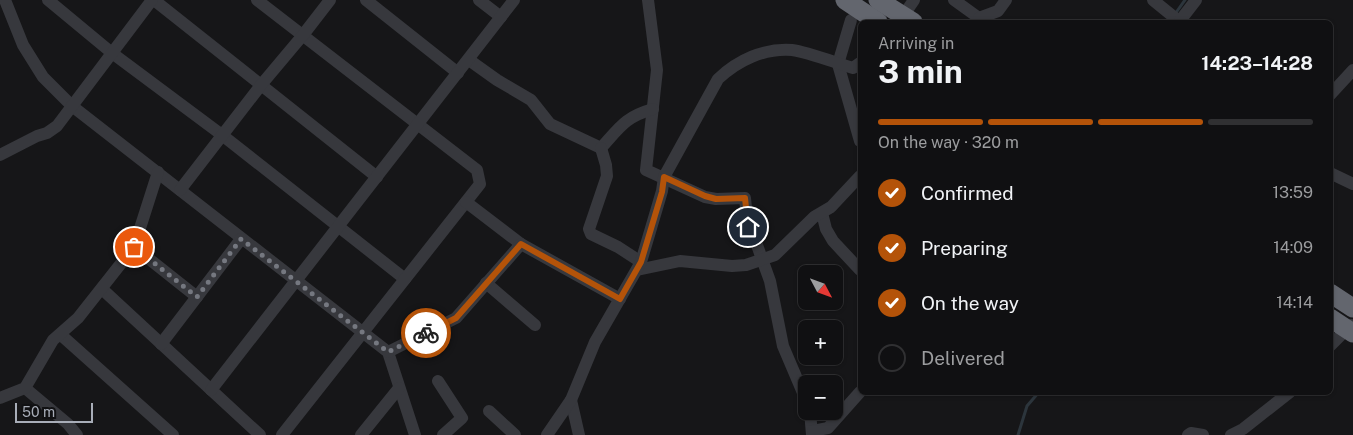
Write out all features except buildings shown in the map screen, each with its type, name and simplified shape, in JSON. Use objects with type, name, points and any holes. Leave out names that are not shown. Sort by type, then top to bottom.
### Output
[{"type":"highway","points":[[845,0],[875,20]]},
{"type":"highway","points":[[878,0],[908,19]]},
{"type":"highway","points":[[1333,295],[1353,308]]},
{"type":"highway","points":[[1333,319],[1351,328]]},
{"type":"street","points":[[5,0],[23,45],[38,69],[72,106],[388,352],[415,435]]},
{"type":"street","points":[[48,0],[112,53],[222,135],[405,279]]},
{"type":"street","points":[[0,155],[37,136],[47,133],[57,126],[153,0],[377,177]]},
{"type":"street","points":[[257,0],[477,170],[480,184],[282,435]]},
{"type":"street","points":[[180,190],[330,0]]},
{"type":"street","points":[[366,0],[458,74]]},
{"type":"street","points":[[479,0],[501,17]]},
{"type":"street","points":[[211,390],[514,0]]},
{"type":"street","points":[[648,0],[657,70],[646,170],[705,196],[716,199],[745,198],[748,227],[753,234],[770,281],[783,346],[798,381]]},
{"type":"street","points":[[908,19],[914,0]]},
{"type":"street","points":[[958,1],[980,20],[998,11],[1006,0]]},
{"type":"street","points":[[1153,0],[1178,20]]},
{"type":"street","points":[[1181,20],[1196,0]]},
{"type":"street","points":[[850,20],[838,64],[858,134]]},
{"type":"street","points":[[547,435],[571,400],[595,342],[639,266],[662,192],[664,177],[718,80],[730,68],[759,54],[775,51],[794,50],[853,68],[858,64]]},
{"type":"street","points":[[469,60],[497,80],[531,100],[550,124],[601,148],[607,176],[589,229],[591,234],[618,247],[639,266],[680,261],[732,266],[746,265],[775,255],[800,229],[831,207],[858,178]]},
{"type":"street","points":[[1333,92],[1353,70]]},
{"type":"street","points":[[601,148],[626,121],[636,114],[653,109]]},
{"type":"street","points":[[0,398],[25,388],[53,340],[61,335],[78,318],[134,247],[158,172]]},
{"type":"street","points":[[1333,174],[1353,184]]},
{"type":"street","points":[[466,202],[521,244],[620,299]]},
{"type":"street","points":[[822,212],[829,235],[858,268]]},
{"type":"street","points":[[161,344],[241,239]]},
{"type":"street","points":[[388,352],[456,318],[521,244]]},
{"type":"street","points":[[134,247],[197,297]]},
{"type":"street","points":[[486,283],[535,324]]},
{"type":"street","points":[[102,289],[256,434]]},
{"type":"street","points":[[1333,343],[1351,328]]},
{"type":"street","points":[[61,335],[173,435]]},
{"type":"street","points":[[438,380],[462,418],[443,435]]},
{"type":"street","points":[[25,388],[68,424],[77,435]]},
{"type":"street","points":[[362,435],[399,388]]},
{"type":"street","points":[[811,420],[812,433],[828,428],[833,429],[858,395]]},
{"type":"street","points":[[1231,435],[1243,429],[1286,395]]},
{"type":"street","points":[[571,400],[579,435]]},
{"type":"street","points":[[489,411],[514,435]]},
{"type":"street","points":[[1188,435],[1191,433],[1203,435]]},
{"type":"waterway","points":[[1175,14],[1185,0]]},
{"type":"waterway","points":[[1018,435],[1027,406],[1036,395]]},
{"type":"way so far","points":[[134,247],[197,297],[241,239],[388,352],[426,333]]},
{"type":"route","points":[[426,333],[456,318],[521,244],[620,299],[641,262],[662,192],[664,177],[705,196],[716,199],[745,198],[748,227]]}]
